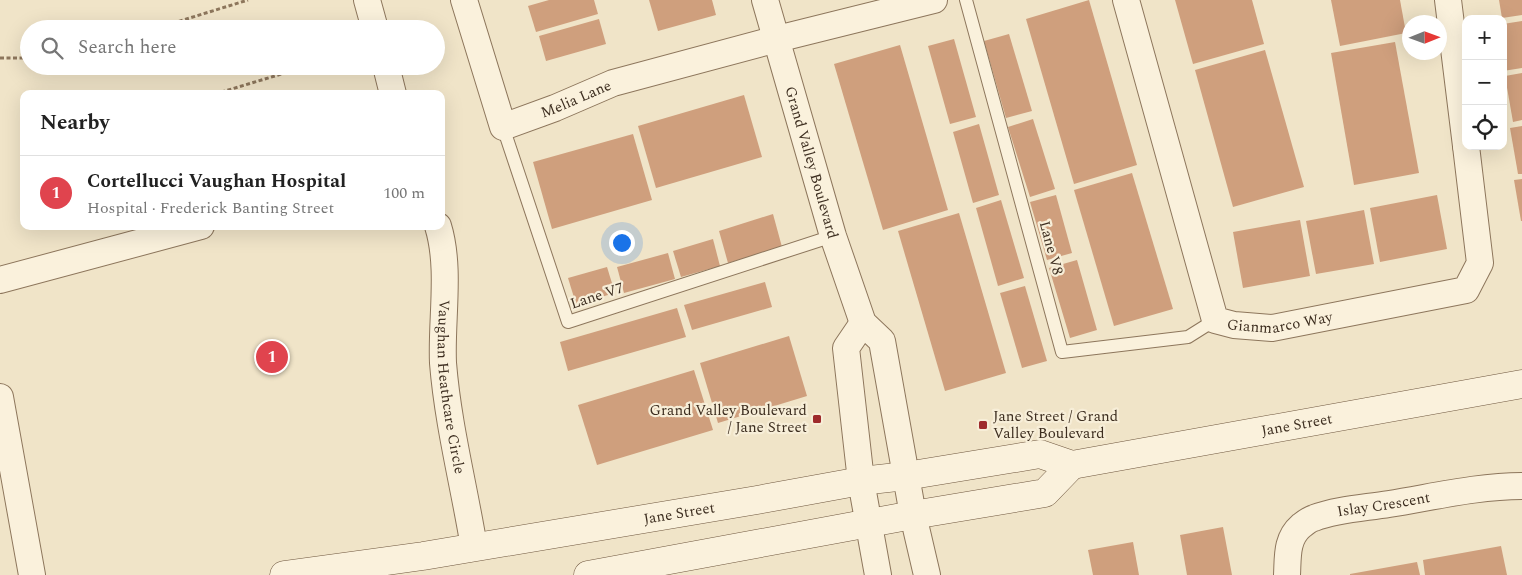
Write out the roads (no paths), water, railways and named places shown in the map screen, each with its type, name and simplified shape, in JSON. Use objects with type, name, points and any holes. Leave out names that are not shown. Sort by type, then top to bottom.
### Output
[{"type":"main road","name":"Jane Street","points":[[284,575],[423,556],[738,504],[861,481],[906,476],[1040,454],[1072,465],[1522,384]]},
{"type":"main road","points":[[588,575],[913,515],[1045,493],[1072,465]]},
{"type":"street","points":[[367,0],[373,20]]},
{"type":"street","points":[[464,0],[503,127]]},
{"type":"street","name":"Grand Valley Boulevard","points":[[765,0],[833,236],[863,323],[882,341],[913,515],[927,575]]},
{"type":"street","points":[[777,39],[934,0]]},
{"type":"street","name":"Gianmarco Way","points":[[1126,0],[1215,320],[1234,325],[1272,328],[1466,290],[1480,263],[1466,150]]},
{"type":"street","name":"Gianmarco Way","points":[[1448,0],[1462,114]]},
{"type":"street","name":"Melia Lane","points":[[503,127],[555,108],[613,83],[777,39]]},
{"type":"street","points":[[389,75],[393,90]]},
{"type":"street","points":[[0,280],[186,230]]},
{"type":"street","name":"Vaughan Heathcare Circle","points":[[439,230],[443,254],[443,362],[448,405],[474,547]]},
{"type":"street","points":[[863,323],[846,348],[861,481],[878,575]]},
{"type":"street","points":[[0,397],[32,575]]},
{"type":"street","name":"Islay Crescent","points":[[1287,575],[1288,546],[1294,532],[1312,518],[1344,511],[1503,486],[1522,486]]},
{"type":"lane","name":"Lane V8","points":[[966,0],[1062,352],[1188,337],[1215,320]]},
{"type":"lane","name":"Lane V7","points":[[503,127],[568,322],[833,236]]},
{"type":"place","name":"Cortellucci Vaughan Hospital","points":[[272,357]]},
{"type":"place","name":"Grand Valley Boulevard / Jane Street","points":[[817,419]]},
{"type":"place","name":"Jane Street / Grand Valley Boulevard","points":[[983,425]]}]
